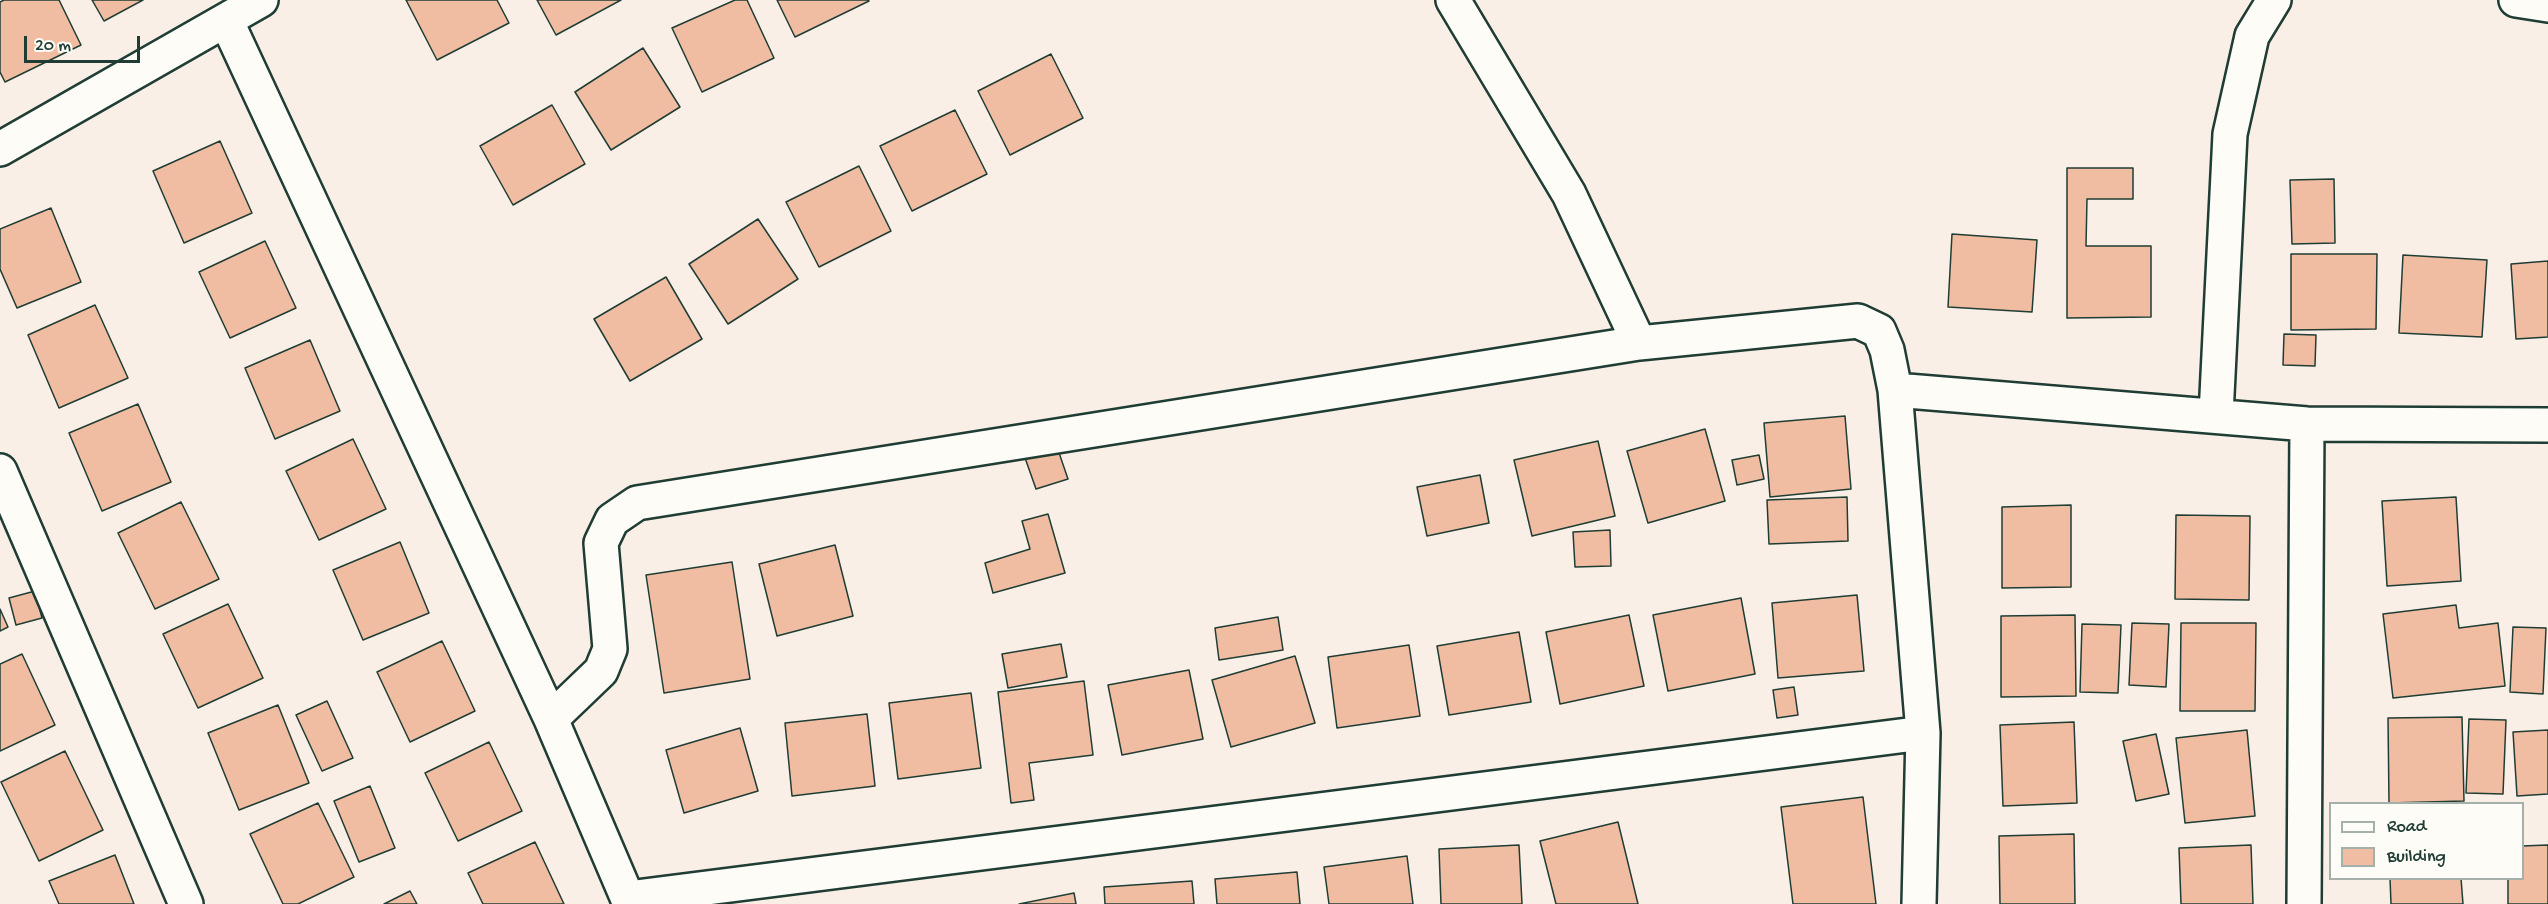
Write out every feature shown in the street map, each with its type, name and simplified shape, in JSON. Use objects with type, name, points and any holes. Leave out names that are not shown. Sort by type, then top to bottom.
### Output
[{"type":"street","points":[[0,149],[261,0]]},
{"type":"street","points":[[1453,0],[1569,194],[1639,343]]},
{"type":"street","points":[[2216,415],[2230,134],[2252,36],[2274,0]]},
{"type":"street","points":[[2516,0],[2548,5]]},
{"type":"street","points":[[226,20],[551,719],[629,901],[1923,733]]},
{"type":"street","points":[[551,719],[602,671],[610,649],[601,543],[612,520],[637,503],[1639,343],[1858,321],[1879,331],[1887,350],[1895,390],[1923,733],[1919,904]]},
{"type":"street","points":[[1895,390],[2307,424],[2548,424]]},
{"type":"street","points":[[2304,904],[2307,424]]},
{"type":"street","points":[[0,471],[186,904]]},
{"type":"building","points":[[4,0],[59,0],[81,45],[5,82],[0,72],[0,2]]},
{"type":"building","points":[[92,0],[143,0],[104,21]]},
{"type":"building","points":[[406,0],[497,0],[509,23],[437,60]]},
{"type":"building","points":[[537,0],[621,0],[556,35]]},
{"type":"building","points":[[735,0],[747,0],[774,58],[702,92],[672,28]]},
{"type":"building","points":[[777,0],[868,0],[869,1],[795,37]]},
{"type":"building","points":[[643,48],[680,107],[611,150],[575,92]]},
{"type":"building","points":[[1051,54],[1083,118],[1010,155],[978,91]]},
{"type":"building","points":[[552,105],[585,164],[513,205],[480,146]]},
{"type":"building","points":[[955,110],[987,174],[912,211],[880,146]]},
{"type":"building","points":[[220,141],[252,213],[184,243],[153,171]]},
{"type":"building","points":[[859,166],[891,231],[819,267],[786,202]]},
{"type":"building","points":[[2067,168],[2133,168],[2133,199],[2087,199],[2086,246],[2151,246],[2151,317],[2067,318]]},
{"type":"building","points":[[2334,179],[2335,243],[2292,244],[2290,180]]},
{"type":"building","points":[[51,208],[81,282],[17,308],[0,269],[0,229]]},
{"type":"building","points":[[758,219],[798,279],[728,324],[689,264]]},
{"type":"building","points":[[1952,234],[2037,240],[2032,312],[1948,307]]},
{"type":"building","points":[[265,241],[296,308],[230,338],[199,272]]},
{"type":"building","points":[[2291,254],[2377,254],[2376,329],[2291,330]]},
{"type":"building","points":[[2403,255],[2487,260],[2482,337],[2399,333]]},
{"type":"building","points":[[2548,261],[2548,337],[2516,339],[2511,264]]},
{"type":"building","points":[[666,277],[702,339],[630,381],[594,319]]},
{"type":"building","points":[[95,305],[128,378],[59,408],[28,335]]},
{"type":"building","points":[[2284,334],[2316,335],[2315,366],[2283,365]]},
{"type":"building","points":[[310,340],[340,411],[275,439],[245,368]]},
{"type":"building","points":[[138,404],[171,482],[102,511],[69,433]]},
{"type":"building","points":[[1845,416],[1851,489],[1770,497],[1764,423]]},
{"type":"building","points":[[1705,429],[1725,501],[1648,523],[1627,451]]},
{"type":"building","points":[[353,439],[386,509],[319,540],[286,471]]},
{"type":"building","points":[[1598,441],[1615,516],[1532,536],[1514,460]]},
{"type":"building","points":[[1056,444],[1068,479],[1036,489],[1024,455]]},
{"type":"building","points":[[1759,455],[1764,479],[1737,485],[1732,460]]},
{"type":"building","points":[[1480,475],[1489,523],[1427,536],[1417,487]]},
{"type":"building","points":[[1847,497],[1848,541],[1769,544],[1767,500]]},
{"type":"building","points":[[2456,497],[2461,581],[2387,586],[2382,501]]},
{"type":"building","points":[[181,502],[219,579],[155,609],[118,533]]},
{"type":"building","points":[[2071,505],[2071,587],[2002,588],[2002,507]]},
{"type":"building","points":[[1048,514],[1065,573],[993,593],[985,563],[1030,549],[1022,521]]},
{"type":"building","points":[[2176,515],[2250,516],[2249,600],[2175,599]]},
{"type":"building","points":[[1610,530],[1611,566],[1575,567],[1573,532]]},
{"type":"building","points":[[400,542],[429,613],[363,640],[333,570]]},
{"type":"building","points":[[835,545],[853,616],[777,636],[759,564]]},
{"type":"building","points":[[732,562],[750,679],[664,693],[646,575]]},
{"type":"building","points":[[35,591],[42,618],[16,625],[9,598]]},
{"type":"building","points":[[1857,595],[1864,671],[1778,678],[1772,603]]},
{"type":"building","points":[[1741,598],[1755,674],[1668,691],[1653,615]]},
{"type":"building","points":[[228,604],[263,678],[198,708],[163,634]]},
{"type":"building","points":[[2456,605],[2459,628],[2498,623],[2505,686],[2393,698],[2383,614]]},
{"type":"building","points":[[0,609],[8,627],[0,631]]},
{"type":"building","points":[[1629,615],[1644,686],[1560,704],[1546,632]]},
{"type":"building","points":[[2075,615],[2076,696],[2001,697],[2001,616]]},
{"type":"building","points":[[1278,617],[1283,650],[1219,660],[1215,628]]},
{"type":"building","points":[[2132,623],[2169,624],[2166,687],[2129,685]]},
{"type":"building","points":[[2181,623],[2256,623],[2255,711],[2180,711]]},
{"type":"building","points":[[2082,624],[2121,625],[2118,693],[2080,692]]},
{"type":"building","points":[[2513,627],[2546,628],[2543,694],[2510,692]]},
{"type":"building","points":[[1519,632],[1531,702],[1449,715],[1437,646]]},
{"type":"building","points":[[442,641],[475,711],[410,742],[377,672]]},
{"type":"building","points":[[1061,644],[1067,677],[1008,688],[1002,654]]},
{"type":"building","points":[[1409,645],[1420,716],[1337,728],[1328,657]]},
{"type":"building","points":[[22,654],[55,725],[0,751],[0,664]]},
{"type":"building","points":[[1295,656],[1315,723],[1231,747],[1212,680]]},
{"type":"building","points":[[1189,670],[1203,739],[1122,755],[1108,685]]},
{"type":"building","points":[[1084,681],[1093,755],[1029,763],[1034,800],[1011,803],[998,692]]},
{"type":"building","points":[[1794,687],[1798,715],[1777,718],[1773,690]]},
{"type":"building","points":[[971,693],[981,768],[898,779],[889,703]]},
{"type":"building","points":[[327,701],[353,758],[322,771],[296,715]]},
{"type":"building","points":[[278,705],[309,783],[239,810],[208,733]]},
{"type":"building","points":[[867,714],[875,786],[792,796],[785,723]]},
{"type":"building","points":[[2462,717],[2464,801],[2389,802],[2388,718]]},
{"type":"building","points":[[2469,719],[2506,720],[2503,794],[2466,793]]},
{"type":"building","points":[[2074,722],[2077,803],[2003,806],[2000,725]]},
{"type":"building","points":[[740,728],[758,791],[684,813],[666,750]]},
{"type":"building","points":[[2247,730],[2255,816],[2185,823],[2176,738]]},
{"type":"building","points":[[2548,730],[2548,794],[2517,796],[2513,732]]},
{"type":"building","points":[[2156,734],[2169,794],[2136,801],[2123,741]]},
{"type":"building","points":[[489,742],[522,811],[458,841],[425,773]]},
{"type":"building","points":[[65,751],[103,830],[39,861],[1,782]]},
{"type":"building","points":[[370,786],[395,848],[359,862],[334,801]]},
{"type":"building","points":[[1863,797],[1876,904],[1793,904],[1781,807]]},
{"type":"building","points":[[318,803],[354,877],[298,904],[283,904],[250,834]]},
{"type":"building","points":[[1618,822],[1638,904],[1556,904],[1540,841]]},
{"type":"building","points":[[2074,834],[2075,904],[2000,904],[1999,836]]},
{"type":"building","points":[[535,842],[564,904],[483,904],[468,873]]},
{"type":"building","points":[[1519,845],[1522,904],[1441,904],[1439,849]]},
{"type":"building","points":[[2251,845],[2253,904],[2181,904],[2179,848]]},
{"type":"building","points":[[2548,845],[2548,904],[2508,904],[2508,880],[2524,880],[2524,846]]},
{"type":"building","points":[[115,855],[134,904],[59,904],[49,881]]},
{"type":"building","points":[[1407,856],[1413,904],[1329,904],[1324,867]]},
{"type":"building","points":[[1297,872],[1300,904],[1217,904],[1215,879]]},
{"type":"building","points":[[2390,880],[2461,880],[2463,904],[2391,904]]},
{"type":"building","points":[[1192,881],[1194,904],[1105,904],[1104,887]]},
{"type":"building","points":[[410,891],[417,904],[384,904]]},
{"type":"building","points":[[1074,893],[1076,904],[1019,904]]}]
